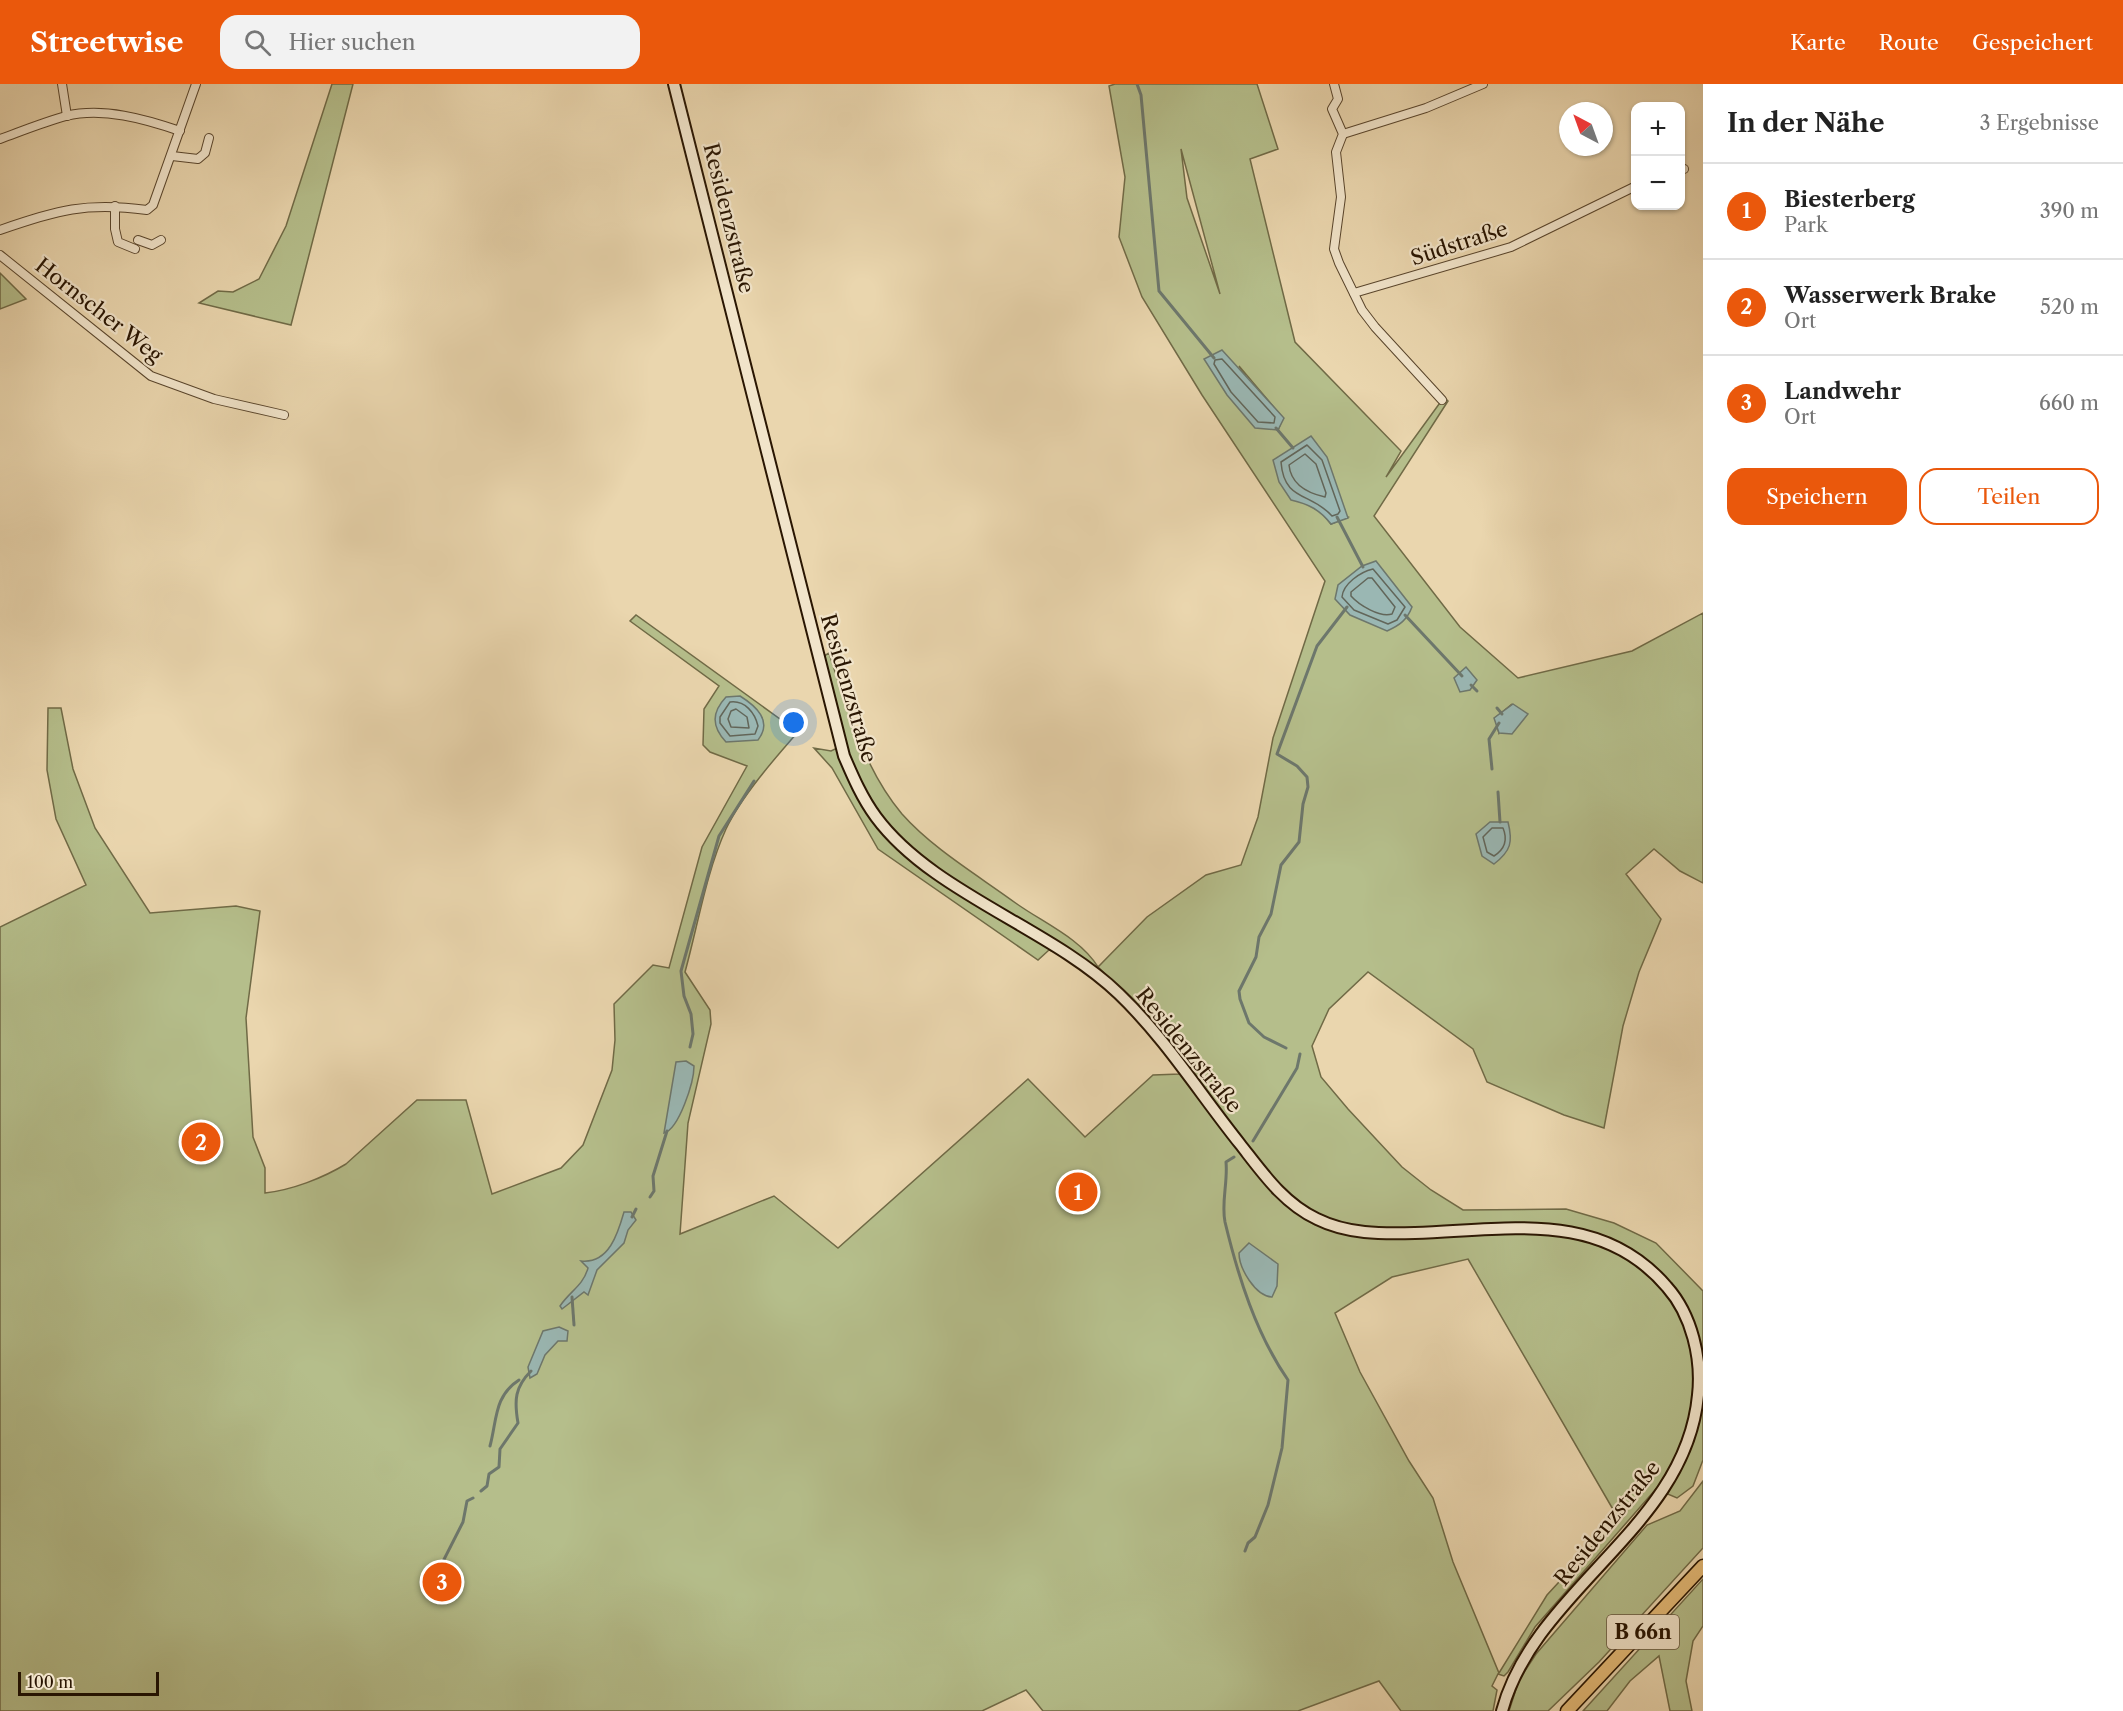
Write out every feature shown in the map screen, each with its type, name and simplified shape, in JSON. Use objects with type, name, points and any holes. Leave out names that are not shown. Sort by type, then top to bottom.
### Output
[{"type":"main road","name":"Residenzstraße","points":[[674,84],[843,756],[876,818],[892,837],[931,868],[1118,992],[1150,1028],[1267,1180],[1296,1206],[1317,1219],[1356,1232],[1387,1234],[1547,1229],[1579,1233],[1626,1250],[1650,1266],[1678,1299],[1694,1340],[1700,1370],[1695,1416],[1685,1452],[1670,1482],[1524,1656],[1509,1685],[1502,1711]]},
{"type":"main road","name":"B 66n","points":[[1567,1711],[1703,1566]]},
{"type":"street","points":[[62,84],[67,116]]},
{"type":"street","points":[[0,230],[64,208],[115,206],[147,210],[153,205],[196,84]]},
{"type":"street","points":[[1334,84],[1338,99],[1332,109],[1342,134],[1336,152],[1341,197],[1334,249],[1354,293],[1375,327],[1442,400]]},
{"type":"street","points":[[1342,134],[1426,108],[1484,84]]},
{"type":"street","points":[[0,139],[67,116],[91,113],[130,117],[180,132]]},
{"type":"street","points":[[171,156],[198,159],[209,146],[209,138]]},
{"type":"street","name":"Südstraße","points":[[1354,293],[1511,247],[1631,188]]},
{"type":"street","points":[[115,206],[115,228],[118,242],[135,249]]},
{"type":"street","points":[[138,240],[152,245],[161,240]]},
{"type":"street","name":"Hornscher Weg","points":[[0,255],[151,376],[214,399],[284,415]]},
{"type":"green space","points":[[332,84],[353,84],[291,325],[199,303],[218,291],[233,292],[259,279],[286,226]]},
{"type":"green space","points":[[1115,84],[1257,84],[1278,149],[1250,159],[1295,342],[1401,451],[1386,477],[1442,400],[1403,352],[1448,401],[1374,516],[1460,627],[1518,678],[1632,651],[1703,613],[1703,883],[1680,871],[1654,849],[1626,874],[1661,919],[1639,972],[1623,1026],[1604,1128],[1564,1115],[1487,1082],[1473,1049],[1368,972],[1329,1009],[1312,1046],[1321,1077],[1402,1167],[1431,1190],[1463,1210],[1566,1209],[1614,1223],[1656,1243],[1703,1291],[1703,1460],[1693,1486],[1677,1498],[1656,1489],[1535,1627],[1508,1672],[1504,1676],[1498,1674],[1492,1686],[1497,1690],[1493,1711],[1401,1711],[1379,1681],[1298,1711],[1043,1711],[1026,1690],[982,1711],[0,1711],[0,927],[86,885],[56,819],[47,770],[48,708],[61,708],[73,769],[95,828],[150,913],[236,906],[260,911],[246,1018],[253,1137],[265,1168],[265,1193],[307,1183],[346,1164],[417,1100],[466,1100],[492,1194],[561,1168],[583,1145],[612,1070],[615,1040],[614,1004],[653,965],[669,968],[702,847],[747,766],[710,752],[703,745],[704,709],[719,686],[630,621],[636,615],[798,732],[749,791],[726,829],[708,881],[685,972],[710,1010],[711,1024],[688,1123],[680,1234],[774,1196],[838,1248],[1028,1079],[1085,1137],[1153,1075],[1180,1074],[1187,1067],[1145,1013],[1099,968],[1049,950],[1038,960],[878,849],[832,768],[814,748],[831,751],[846,744],[824,656],[829,653],[867,758],[877,778],[902,814],[914,827],[957,862],[1072,940],[1091,957],[1098,967],[1147,917],[1206,875],[1241,865],[1258,817],[1273,738],[1325,581],[1202,395],[1142,297],[1119,237],[1125,177],[1109,86]],"holes":[[[1181,149],[1220,294],[1187,198]],[[1239,366],[1283,418],[1278,430]],[[1305,503],[1348,517],[1331,524],[1321,512]],[[1512,704],[1499,733],[1495,718]],[[1468,1259],[1618,1518],[1547,1595],[1499,1673],[1453,1562],[1433,1498],[1409,1461],[1360,1372],[1335,1313],[1392,1277]]]},
{"type":"green space","points":[[0,273],[26,299],[0,309]]},
{"type":"green space","points":[[1703,1481],[1703,1548],[1599,1662],[1548,1711],[1509,1711],[1519,1680],[1536,1654],[1647,1525],[1680,1511]]},
{"type":"green space","points":[[1703,1579],[1703,1626],[1693,1641],[1686,1681],[1692,1711],[1670,1711],[1659,1656],[1630,1681],[1607,1711],[1583,1711]]},
{"type":"water","points":[[1222,350],[1284,418],[1278,430],[1255,428],[1227,395],[1204,359]]},
{"type":"water","points":[[1311,436],[1327,457],[1348,518],[1331,524],[1314,508],[1291,500],[1279,482],[1273,460]]},
{"type":"water","points":[[1376,561],[1412,607],[1403,622],[1387,631],[1350,615],[1335,599],[1338,585],[1362,566]]},
{"type":"water","points":[[1466,667],[1477,680],[1470,690],[1460,692],[1454,678]]},
{"type":"water","points":[[740,696],[757,709],[764,727],[758,740],[726,742],[716,725],[716,714],[726,697]]},
{"type":"water","points":[[1513,704],[1528,714],[1512,734],[1499,733],[1494,718]]},
{"type":"water","points":[[1490,822],[1508,822],[1510,835],[1507,850],[1494,864],[1482,856],[1476,834]]},
{"type":"water","points":[[686,1061],[694,1066],[688,1093],[675,1123],[670,1130],[664,1133],[676,1062]]},
{"type":"water","points":[[624,1212],[631,1212],[636,1220],[628,1230],[624,1243],[597,1270],[588,1295],[584,1292],[562,1309],[560,1306],[586,1274],[588,1268],[581,1261],[599,1258],[611,1246]]},
{"type":"water","points":[[1249,1243],[1278,1264],[1277,1286],[1272,1297],[1254,1287],[1242,1266],[1239,1253]]},
{"type":"water","points":[[559,1327],[568,1331],[567,1341],[558,1341],[545,1355],[537,1374],[530,1378],[528,1367],[543,1331]]},
{"type":"waterway","points":[[1137,84],[1141,95],[1159,291],[1214,358]]},
{"type":"waterway","points":[[1276,428],[1293,448]]},
{"type":"waterway","points":[[1337,517],[1363,567]]},
{"type":"waterway","points":[[1286,1048],[1264,1037],[1249,1023],[1239,991],[1256,957],[1259,937],[1271,914],[1281,865],[1299,842],[1303,804],[1308,787],[1307,777],[1297,766],[1277,754],[1317,646],[1347,607]]},
{"type":"waterway","points":[[1405,615],[1462,676]]},
{"type":"waterway","points":[[1471,685],[1477,691]]},
{"type":"waterway","points":[[1497,708],[1502,714]]},
{"type":"waterway","points":[[1492,769],[1489,739],[1499,723]]},
{"type":"waterway","points":[[690,1047],[693,1034],[691,1014],[684,996],[681,971],[719,836],[754,781]]},
{"type":"waterway","points":[[1498,792],[1500,822]]},
{"type":"waterway","points":[[1253,1141],[1297,1068],[1300,1054]]},
{"type":"waterway","points":[[650,1197],[654,1191],[653,1176],[667,1131]]},
{"type":"waterway","points":[[1234,1157],[1226,1162],[1225,1222],[1249,1304],[1266,1344],[1288,1380],[1282,1448],[1268,1505],[1255,1537],[1248,1543],[1245,1551]]},
{"type":"waterway","points":[[632,1217],[636,1209]]},
{"type":"waterway","points":[[572,1297],[574,1325]]},
{"type":"waterway","points":[[481,1491],[487,1486],[489,1474],[499,1467],[500,1449],[518,1423],[517,1394],[531,1371]]},
{"type":"waterway","points":[[490,1446],[501,1401],[505,1393],[519,1380]]},
{"type":"waterway","points":[[428,1591],[463,1522],[467,1501],[473,1498]]},
{"type":"place","name":"Wasserwerk Brake","points":[[201,1142]]},
{"type":"place","name":"Biesterberg","points":[[1078,1192]]},
{"type":"place","name":"Landwehr","points":[[442,1582]]}]
